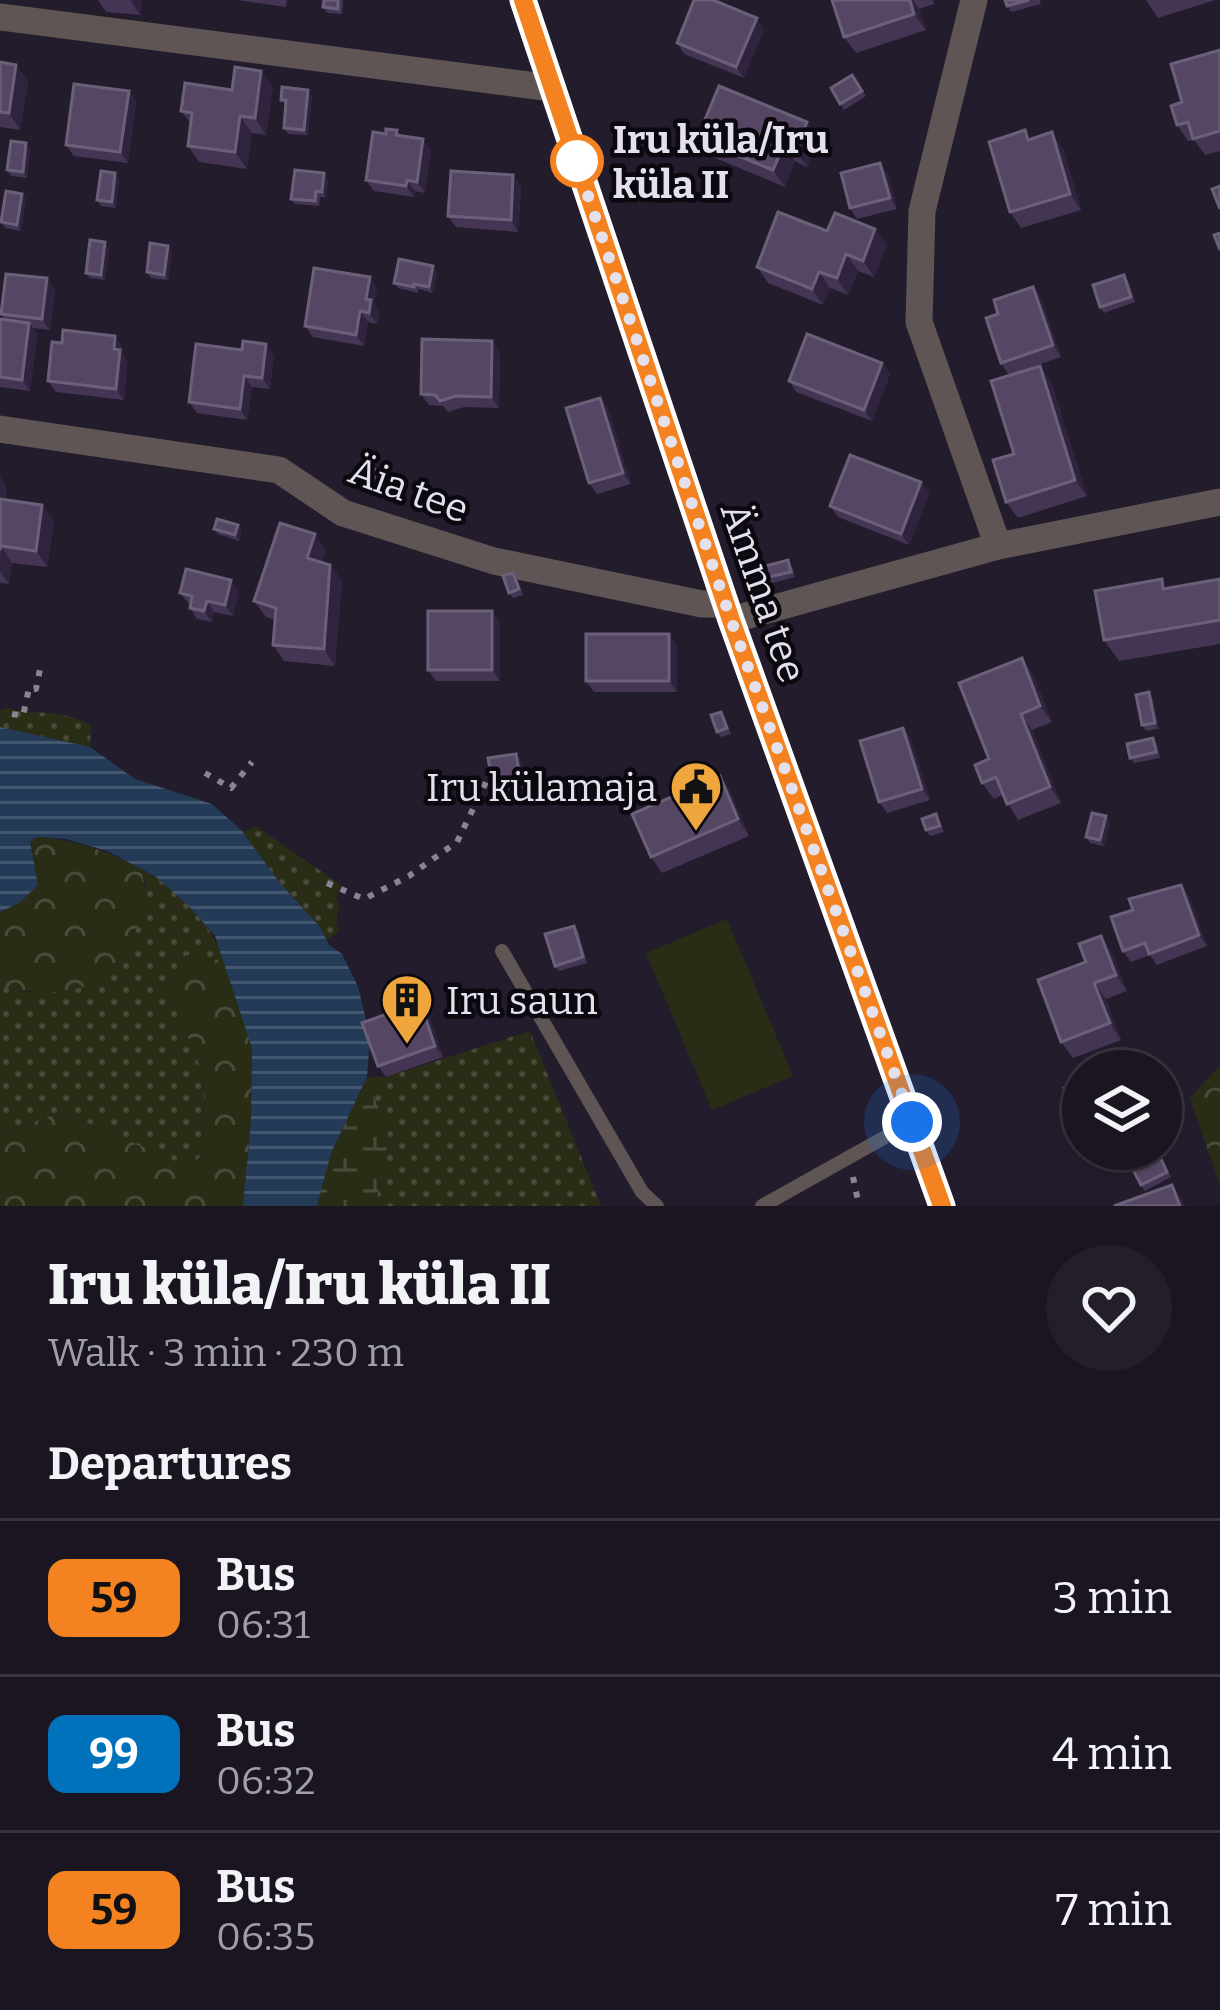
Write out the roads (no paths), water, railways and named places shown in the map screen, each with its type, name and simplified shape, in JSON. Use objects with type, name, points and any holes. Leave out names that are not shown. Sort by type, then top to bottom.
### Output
[{"type":"street","name":"Ämma tee","points":[[523,0],[729,612],[942,1206]]},
{"type":"street","points":[[974,0],[922,211],[919,322],[998,546]]},
{"type":"street","points":[[0,17],[552,88]]},
{"type":"street","name":"Äia tee","points":[[0,428],[279,470],[343,513],[494,561],[729,612],[998,546],[1220,502]]},
{"type":"lane","points":[[502,951],[642,1192],[657,1206]]},
{"type":"lane","points":[[762,1206],[912,1122]]},
{"type":"water","points":[[0,727],[90,747],[135,779],[212,804],[242,831],[320,927],[329,945],[342,954],[358,987],[370,1036],[367,1077],[331,1153],[317,1206],[243,1206],[252,1048],[215,936],[189,906],[155,876],[107,851],[66,839],[38,837],[30,841],[38,885],[19,903],[0,912]]},
{"type":"place","name":"Iru küla/Iru küla II","points":[[577,161]]},
{"type":"place","name":"Iru külamaja","points":[[696,833]]},
{"type":"place","name":"Iru saun","points":[[407,1046]]}]
